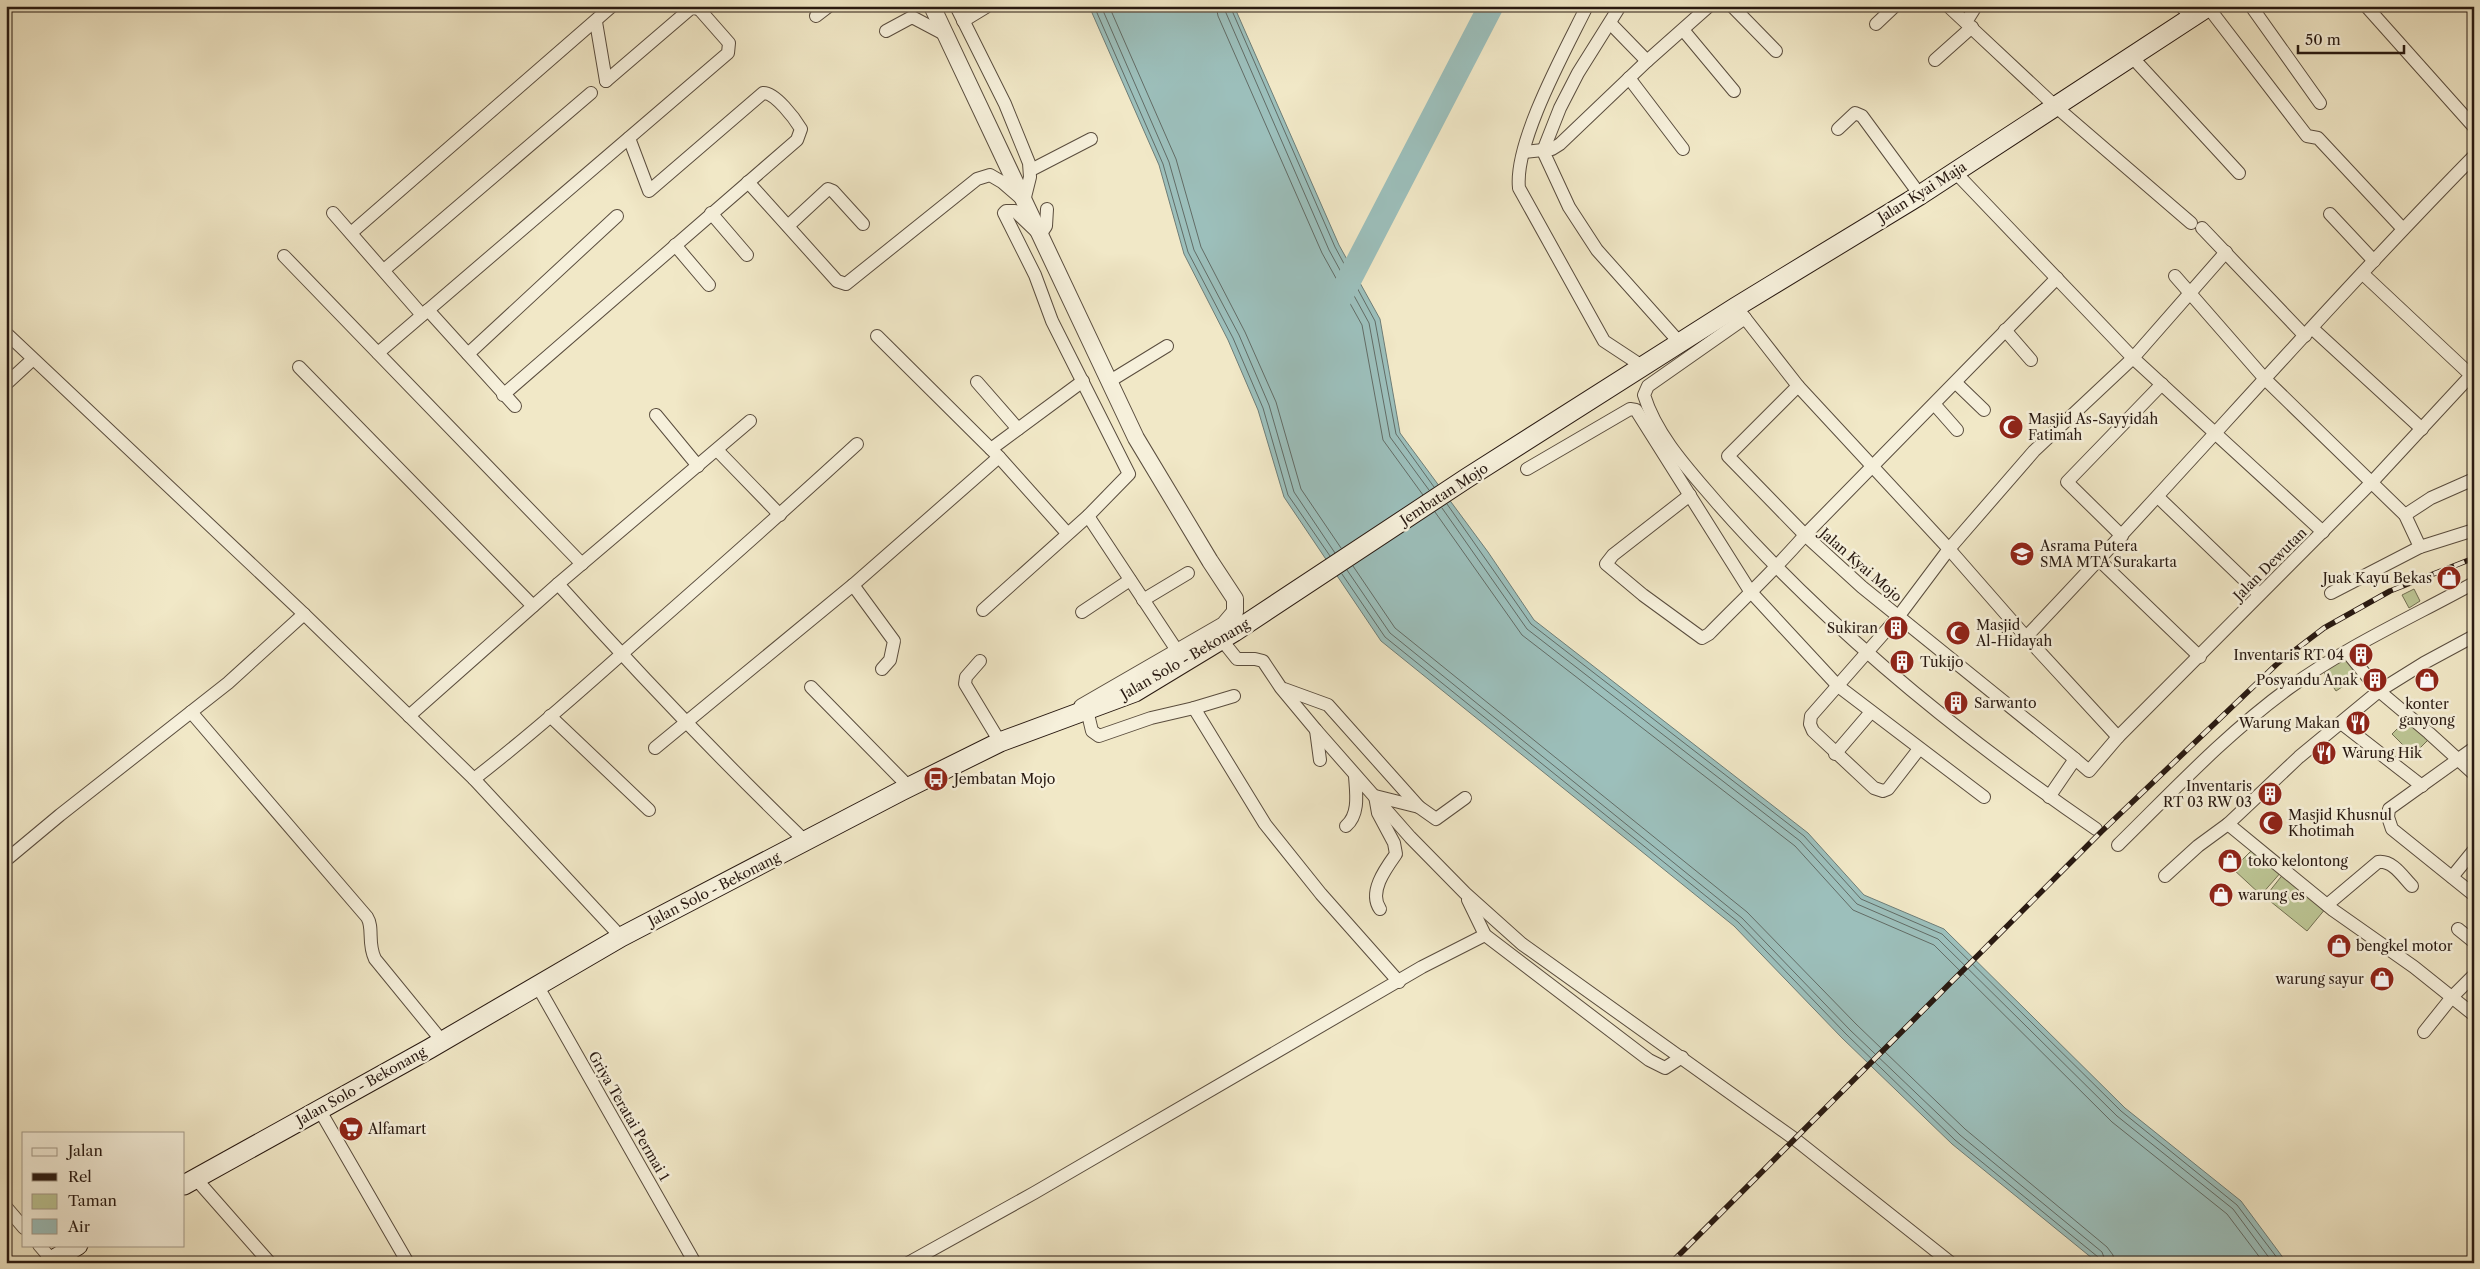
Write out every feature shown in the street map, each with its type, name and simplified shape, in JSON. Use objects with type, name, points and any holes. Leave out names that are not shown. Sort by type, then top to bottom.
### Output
[{"type":"main road","name":"Jalan Kyai Maja","points":[[1638,370],[1680,343],[1741,313],[2132,57],[2198,9]]},
{"type":"main road","name":"Jembatan Mojo","points":[[1257,618],[1467,478],[1638,370]]},
{"type":"main road","name":"Jalan Solo - Bekonang","points":[[190,1182],[442,1041],[621,937],[909,787],[1000,742],[1135,692],[1257,618]]},
{"type":"street","points":[[351,233],[596,22],[612,6]]},
{"type":"street","points":[[816,16],[830,6]]},
{"type":"street","points":[[932,6],[943,21],[1024,201],[1136,438],[1235,599],[1235,612],[1224,625],[1096,697],[1066,718]]},
{"type":"street","points":[[956,6],[1005,104],[1031,170],[1024,201]]},
{"type":"street","points":[[1587,6],[1545,91],[1524,152],[1518,179],[1524,198],[1604,341],[1638,370]]},
{"type":"street","points":[[1620,6],[1592,47],[1560,108],[1543,151],[1569,207],[1597,250],[1680,343]]},
{"type":"street","points":[[1732,6],[1776,51]]},
{"type":"street","points":[[1876,24],[1895,6]]},
{"type":"street","points":[[1948,6],[2055,106],[2226,252],[2309,332],[2422,429]]},
{"type":"street","points":[[1935,60],[1969,25],[1976,6]]},
{"type":"street","points":[[2251,6],[2320,103]]},
{"type":"street","points":[[2366,6],[2474,127]]},
{"type":"street","points":[[963,21],[986,7]]},
{"type":"street","points":[[1524,152],[1543,151],[1552,149],[1560,144],[1647,61],[1684,30],[1703,8]]},
{"type":"street","points":[[378,353],[728,53],[729,43],[700,10],[690,9],[606,81],[596,22]]},
{"type":"street","points":[[2198,9],[2307,136],[2318,138],[2403,229]]},
{"type":"street","points":[[886,31],[912,17],[943,21]]},
{"type":"street","points":[[1610,23],[1647,61]]},
{"type":"street","points":[[1684,30],[1734,91]]},
{"type":"street","points":[[2132,57],[2239,173]]},
{"type":"street","points":[[1629,78],[1683,149]]},
{"type":"street","points":[[503,395],[797,140],[801,129],[794,118],[767,92],[763,93],[649,192],[629,138]]},
{"type":"street","points":[[384,270],[591,93]]},
{"type":"street","points":[[1838,128],[1855,113],[1862,116],[1920,195]]},
{"type":"street","points":[[1031,170],[1091,139]]},
{"type":"street","points":[[2026,637],[2122,536],[2403,229],[2474,156]]},
{"type":"street","points":[[1955,172],[2133,358],[2323,532]]},
{"type":"street","points":[[748,182],[837,281],[846,284],[977,180],[990,175],[1002,182],[1024,201]]},
{"type":"street","points":[[788,226],[828,189],[833,191],[863,224]]},
{"type":"street","points":[[1040,235],[1046,226],[1047,209]]},
{"type":"street","points":[[983,610],[1088,516],[1129,474],[1052,321],[1035,275],[1005,212],[1015,211],[1040,235]]},
{"type":"street","points":[[333,213],[384,270],[468,354],[514,406]]},
{"type":"street","points":[[711,213],[747,255]]},
{"type":"street","points":[[2330,214],[2374,261]]},
{"type":"street","points":[[468,354],[617,216]]},
{"type":"street","points":[[675,245],[709,285]]},
{"type":"street","name":"Jalan Kyai Mojo","points":[[1918,749],[1888,789],[1883,791],[1874,788],[1835,754],[1813,731],[1810,724],[1811,716],[1898,617],[1949,549],[2034,451],[2133,358],[2226,252]]},
{"type":"street","points":[[284,256],[582,564]]},
{"type":"street","points":[[2363,274],[2473,375]]},
{"type":"street","points":[[2175,276],[2265,380],[2405,515],[2420,546]]},
{"type":"street","name":"Jalan Kyai Mojo","points":[[1690,495],[1613,555],[1606,564],[1699,638],[1709,634],[1750,591],[1777,568],[1805,535],[1935,405],[2057,278]]},
{"type":"street","points":[[2096,829],[2049,796],[1888,672],[1777,568],[1684,464],[1663,435],[1644,395],[1648,386],[1741,313],[1798,386],[1949,549],[2026,637],[2118,737]]},
{"type":"street","points":[[2006,330],[2031,360]]},
{"type":"street","points":[[6,334],[304,614],[474,779],[621,937]]},
{"type":"street","points":[[877,336],[995,453],[1067,533]]},
{"type":"street","points":[[1110,381],[1167,346]]},
{"type":"street","points":[[6,384],[32,360]]},
{"type":"street","points":[[299,367],[533,606]]},
{"type":"street","name":"Jalan Dewutan","points":[[2089,771],[2118,737],[2323,532],[2473,375]]},
{"type":"street","points":[[976,382],[1018,429]]},
{"type":"street","points":[[655,748],[853,585],[995,453],[1018,429],[1083,382]]},
{"type":"street","points":[[1956,383],[1984,410]]},
{"type":"street","points":[[2122,536],[2067,482],[2162,384]]},
{"type":"street","name":"Jalan Kyai Mojo","points":[[1798,386],[1728,456],[1805,535],[1862,587],[2089,771]]},
{"type":"street","points":[[1935,405],[1957,430]]},
{"type":"street","points":[[1527,469],[1633,409],[1636,410],[1750,591],[1838,686],[1918,749],[1984,797]]},
{"type":"street","points":[[656,414],[698,466]]},
{"type":"street","points":[[409,716],[558,584],[750,421]]},
{"type":"street","points":[[474,779],[621,654],[857,444]]},
{"type":"street","points":[[717,450],[780,514]]},
{"type":"street","points":[[2405,515],[2431,498],[2474,479]]},
{"type":"street","points":[[2158,497],[2259,594]]},
{"type":"street","points":[[1088,516],[1178,652]]},
{"type":"street","points":[[2331,592],[2420,546],[2474,530]]},
{"type":"street","points":[[2099,560],[2200,657]]},
{"type":"street","points":[[1143,600],[1188,573]]},
{"type":"street","points":[[1082,612],[1130,580]]},
{"type":"street","points":[[2118,846],[2224,740],[2289,688],[2347,652],[2474,583]]},
{"type":"street","points":[[558,584],[621,654],[687,720],[737,776],[805,842]]},
{"type":"street","points":[[853,585],[894,641],[890,660],[882,668]]},
{"type":"street","points":[[6,860],[60,815],[228,683],[304,614]]},
{"type":"street","points":[[2165,876],[2198,846],[2228,824],[2299,757],[2379,691],[2424,663],[2474,636]]},
{"type":"street","points":[[1221,639],[1237,658],[1255,658],[1263,661],[1282,688],[1355,776],[1465,893],[1522,944],[1796,1140],[1950,1263]]},
{"type":"street","points":[[2347,652],[2379,691],[2474,774]]},
{"type":"street","points":[[980,660],[966,677],[965,684],[1000,742]]},
{"type":"street","points":[[811,687],[909,787]]},
{"type":"street","points":[[1282,688],[1328,705],[1419,807],[1436,820],[1464,798]]},
{"type":"street","points":[[1086,710],[1092,731],[1099,736],[1151,718],[1234,696]]},
{"type":"street","points":[[1194,708],[1265,824],[1321,894],[1399,982]]},
{"type":"street","points":[[191,712],[368,917],[371,925],[370,946],[376,960],[442,1041]]},
{"type":"street","points":[[1835,754],[1871,712]]},
{"type":"street","points":[[550,716],[649,810]]},
{"type":"street","points":[[2341,723],[2422,786]]},
{"type":"street","points":[[1316,730],[1320,760]]},
{"type":"street","points":[[2474,748],[2460,760],[2389,809],[2388,817],[2392,829],[2474,895]]},
{"type":"street","points":[[2049,796],[2074,760]]},
{"type":"street","points":[[1346,826],[1351,822],[1355,811],[1355,776]]},
{"type":"street","points":[[1375,796],[1419,807]]},
{"type":"street","points":[[1375,796],[1378,812],[1394,843],[1396,854],[1386,867],[1375,897],[1380,909]]},
{"type":"street","points":[[2228,824],[2327,905],[2474,1015]]},
{"type":"street","points":[[2452,877],[2474,850]]},
{"type":"street","points":[[2327,905],[2378,862],[2385,861],[2390,864],[2412,886]]},
{"type":"street","points":[[1465,893],[1485,935],[1649,1060],[1666,1068],[1682,1057]]},
{"type":"street","points":[[2458,929],[2474,942]]},
{"type":"street","points":[[908,1263],[1034,1193],[1399,982],[1485,935]]},
{"type":"street","points":[[2424,1032],[2452,997],[2474,975]]},
{"type":"street","name":"Griya Teratai Permai 1","points":[[537,985],[695,1263]]},
{"type":"street","points":[[319,1109],[408,1263]]},
{"type":"street","points":[[190,1182],[270,1263]]},
{"type":"street","points":[[6,1207],[22,1226]]},
{"type":"street","points":[[41,1246],[63,1257]]},
{"type":"green space","points":[[2414,589],[2420,601],[2409,608],[2402,595]]},
{"type":"green space","points":[[2347,655],[2360,675],[2336,691],[2323,671]]},
{"type":"green space","points":[[2407,719],[2428,740],[2413,755],[2392,734]]},
{"type":"green space","points":[[2254,848],[2282,871],[2261,895],[2233,869]]},
{"type":"green space","points":[[2284,873],[2326,908],[2307,931],[2265,897]]},
{"type":"water","points":[[1089,6],[1234,6],[1339,245],[1380,319],[1400,433],[1488,552],[1534,620],[1808,833],[1864,895],[1944,929],[2125,1108],[2241,1201],[2287,1263],[2098,1263],[1952,1144],[1842,1038],[1734,926],[1381,641],[1284,497],[1258,410],[1228,340],[1184,254],[1159,165]]},
{"type":"waterway","points":[[1338,301],[1491,6]]},
{"type":"railway","points":[[1671,1263],[2101,832],[2278,663],[2324,628],[2390,591],[2474,558]]},
{"type":"place","name":"Masjid As-Sayyidah Fatimah","points":[[2011,427]]},
{"type":"place","name":"Asrama Putera SMA MTA Surakarta","points":[[2022,554]]},
{"type":"place","name":"Juak Kayu Bekas","points":[[2449,578]]},
{"type":"place","name":"Sukiran","points":[[1896,628]]},
{"type":"place","name":"Masjid Al-Hidayah","points":[[1958,633]]},
{"type":"place","name":"Inventaris RT 04","points":[[2361,655]]},
{"type":"place","name":"Tukijo","points":[[1902,662]]},
{"type":"place","name":"Posyandu Anak","points":[[2375,680]]},
{"type":"place","name":"konter ganyong","points":[[2427,680]]},
{"type":"place","name":"Sarwanto","points":[[1956,703]]},
{"type":"place","name":"Warung Makan","points":[[2358,723]]},
{"type":"place","name":"Warung Hik","points":[[2324,753]]},
{"type":"place","name":"Jembatan Mojo","points":[[936,779]]},
{"type":"place","name":"Inventaris RT 03 RW 03","points":[[2270,794]]},
{"type":"place","name":"Masjid Khusnul Khotimah","points":[[2271,823]]},
{"type":"place","name":"toko kelontong","points":[[2230,861]]},
{"type":"place","name":"warung es","points":[[2221,895]]},
{"type":"place","name":"bengkel motor","points":[[2339,946]]},
{"type":"place","name":"warung sayur","points":[[2382,979]]},
{"type":"place","name":"Alfamart","points":[[351,1129]]}]
